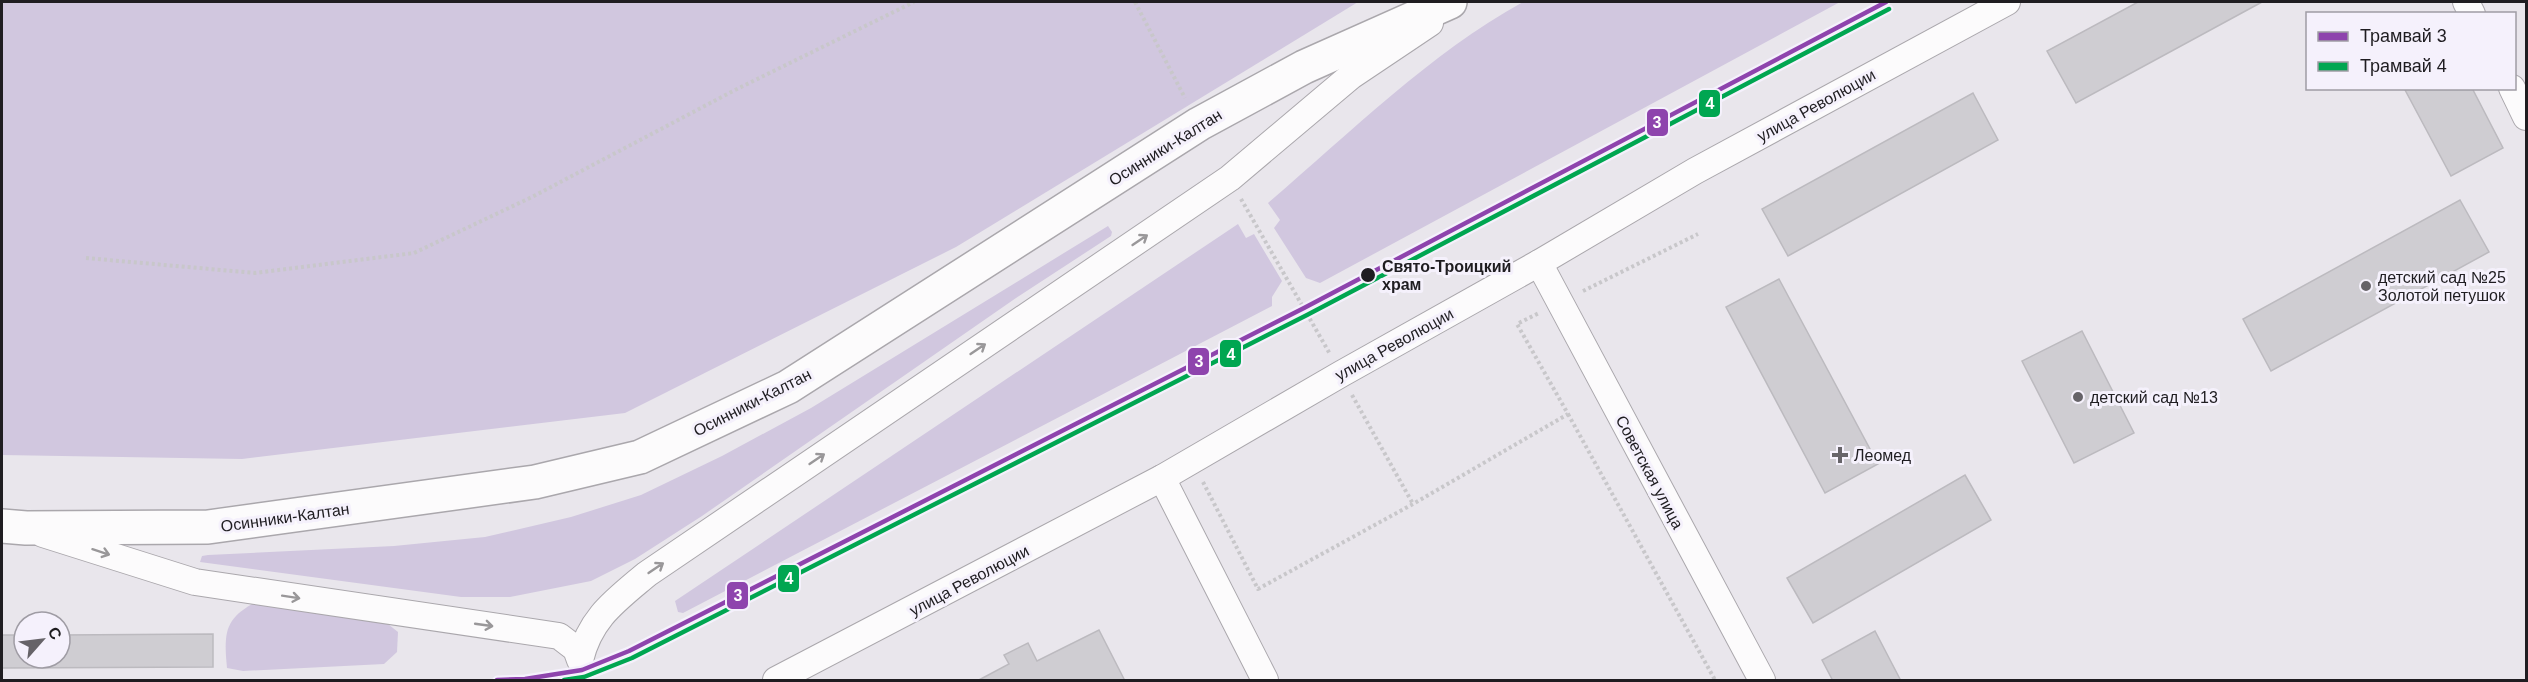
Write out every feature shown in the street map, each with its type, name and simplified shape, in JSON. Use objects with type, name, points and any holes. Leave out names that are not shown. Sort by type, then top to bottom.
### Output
[{"type":"main road","name":"Осинники-Калтан","points":[[14,527],[208,528],[536,482],[640,457],[788,387],[1199,124],[1304,67],[1450,2]]},
{"type":"street","points":[[582,670],[584,641],[594,623],[610,605],[647,574],[1230,178],[1351,76],[1461,2]]},
{"type":"street","name":"улица Революции","points":[[777,681],[1166,487],[1341,374],[1539,263],[1695,171],[2007,2]]},
{"type":"street","points":[[2513,90],[2526,117]]},
{"type":"street","name":"Советская улица","points":[[1539,263],[1762,681]]},
{"type":"street","points":[[1166,487],[1265,681]]},
{"type":"street","points":[[14,527],[195,582],[559,636],[576,649],[582,670]]},
{"type":"path","points":[[86,258],[255,273],[414,254],[532,197],[735,90],[914,2]]},
{"type":"path","points":[[1134,2],[1199,124]]},
{"type":"path","points":[[1230,178],[1413,504]]},
{"type":"path","points":[[1698,234],[1517,324],[1715,681]]},
{"type":"path","points":[[1166,487],[1200,476],[1257,589],[1413,504],[1568,414]]},
{"type":"shaded area","points":[[2,2],[1358,2],[956,247],[625,413],[242,459],[2,455]]},
{"type":"shaded area","points":[[1523,2],[1840,2],[1320,283],[1306,278],[1274,228],[1280,220],[1268,203],[1423,70],[1488,23]]},
{"type":"shaded area","points":[[1238,224],[1246,238],[1254,234],[1282,281],[1272,297],[1272,306],[683,613],[678,612],[675,601]]},
{"type":"shaded area","points":[[1108,226],[1112,232],[1111,236],[1016,298],[702,516],[635,559],[591,581],[510,597],[461,597],[200,562],[202,556],[208,555],[394,546],[485,537],[571,517],[641,495],[722,456],[811,408]]},
{"type":"shaded area","points":[[264,598],[379,617],[398,632],[397,652],[384,664],[243,671],[227,668],[226,643],[230,625],[242,611]]},
{"type":"building","points":[[2138,2],[2262,2],[2076,103],[2047,51]]},
{"type":"building","points":[[2405,90],[2473,90],[2503,148],[2451,176]]},
{"type":"building","points":[[1973,93],[1998,140],[1788,256],[1762,209]]},
{"type":"building","name":"детский сад №25 Золотой петушок","points":[[2460,200],[2489,252],[2271,371],[2243,319]]},
{"type":"building","points":[[1779,279],[1878,464],[1825,493],[1726,307]]},
{"type":"building","name":"детский сад №13","points":[[2082,331],[2134,433],[2074,463],[2022,361]]},
{"type":"building","points":[[1965,475],[1991,520],[1813,623],[1787,578]]},
{"type":"building","points":[[1099,630],[1125,681],[977,681],[1009,664],[1004,655],[1028,643],[1037,661]]},
{"type":"building","points":[[1875,631],[1901,681],[1833,681],[1822,660]]},
{"type":"building","points":[[213,634],[213,667],[72,668],[72,635]]},
{"type":"building","points":[[2,635],[12,635],[12,668],[2,668]]},
{"type":"tram line","name":"3","points":[[497,680],[525,679],[582,670],[629,651],[1304,308],[1886,2]]},
{"type":"tram line","name":"4","points":[[564,680],[584,677],[632,658],[1307,315],[1889,9]]},
{"type":"place","name":"Свято-Троицкий храм","points":[[1368,275]]},
{"type":"place","name":"детский сад №25 Золотой петушок","points":[[2366,286]]},
{"type":"place","name":"детский сад №13","points":[[2078,397]]},
{"type":"place","name":"Леомед","points":[[1840,455]]}]
